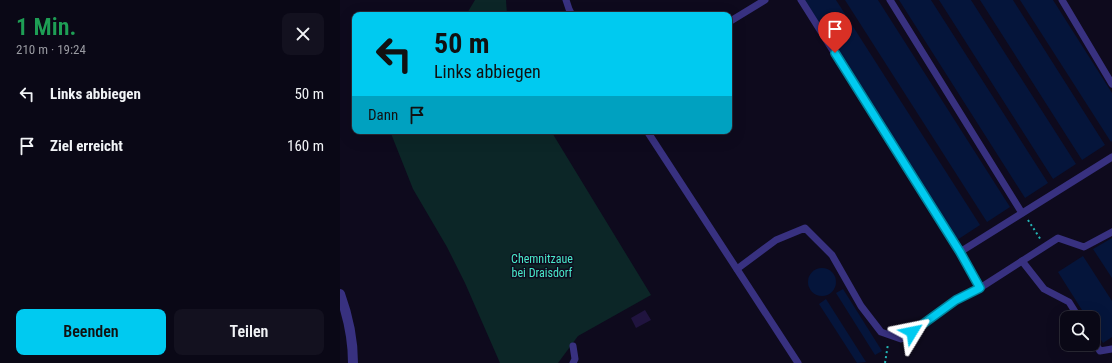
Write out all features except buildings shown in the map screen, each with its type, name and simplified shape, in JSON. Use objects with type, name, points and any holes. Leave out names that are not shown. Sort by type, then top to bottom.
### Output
[{"type":"street","points":[[340,294],[344,304],[353,345],[353,363]]},
{"type":"lane","points":[[566,0],[570,12]]},
{"type":"lane","points":[[732,20],[765,0]]},
{"type":"lane","points":[[801,0],[960,252],[980,288]]},
{"type":"lane","points":[[890,0],[1022,213]]},
{"type":"lane","points":[[1062,0],[1112,84]]},
{"type":"lane","points":[[650,134],[798,363]]},
{"type":"lane","points":[[960,252],[1112,157]]},
{"type":"lane","points":[[737,269],[776,240],[805,228],[832,255],[861,306],[880,332],[901,339],[956,300],[980,288],[1058,238],[1084,247],[1112,232]]},
{"type":"lane","points":[[1022,261],[1044,289],[1069,302],[1075,311]]},
{"type":"lane","points":[[573,346],[575,359],[573,363]]},
{"type":"lane","points":[[1100,351],[1112,349]]},
{"type":"path","points":[[1022,213],[1045,246]]},
{"type":"path","points":[[885,363],[890,335]]},
{"type":"green space","points":[[475,0],[506,0],[507,12],[468,12]]},
{"type":"green space","name":"Chemnitzaue bei Draisdorf","points":[[391,134],[553,134],[651,295],[578,336],[558,363],[500,363],[465,283],[447,247],[413,189]]},
{"type":"water","points":[[804,0],[836,0],[980,225],[957,240]]},
{"type":"water","points":[[845,0],[878,0],[1010,207],[987,222]]},
{"type":"water","points":[[899,0],[931,0],[1048,183],[1025,198]]},
{"type":"water","points":[[939,0],[971,0],[1076,164],[1053,179]]},
{"type":"water","points":[[980,0],[1013,0],[1105,145],[1082,160]]},
{"type":"water","points":[[1020,0],[1053,0],[1112,93],[1111,142]]},
{"type":"water","points":[[1112,238],[1112,278],[1093,249]]},
{"type":"water","points":[[1083,256],[1112,301],[1112,337],[1103,343],[1100,338],[1100,311],[1083,311],[1058,272]]},
{"type":"water","points":[[822,268],[832,272],[836,282],[832,292],[822,296],[812,292],[808,282],[812,272]]},
{"type":"water","points":[[843,289],[882,351],[875,355],[836,293]]},
{"type":"water","points":[[826,299],[866,362],[857,363],[819,304]]},
{"type":"route","points":[[835,53],[960,252],[980,288],[956,300],[912,332]]}]
